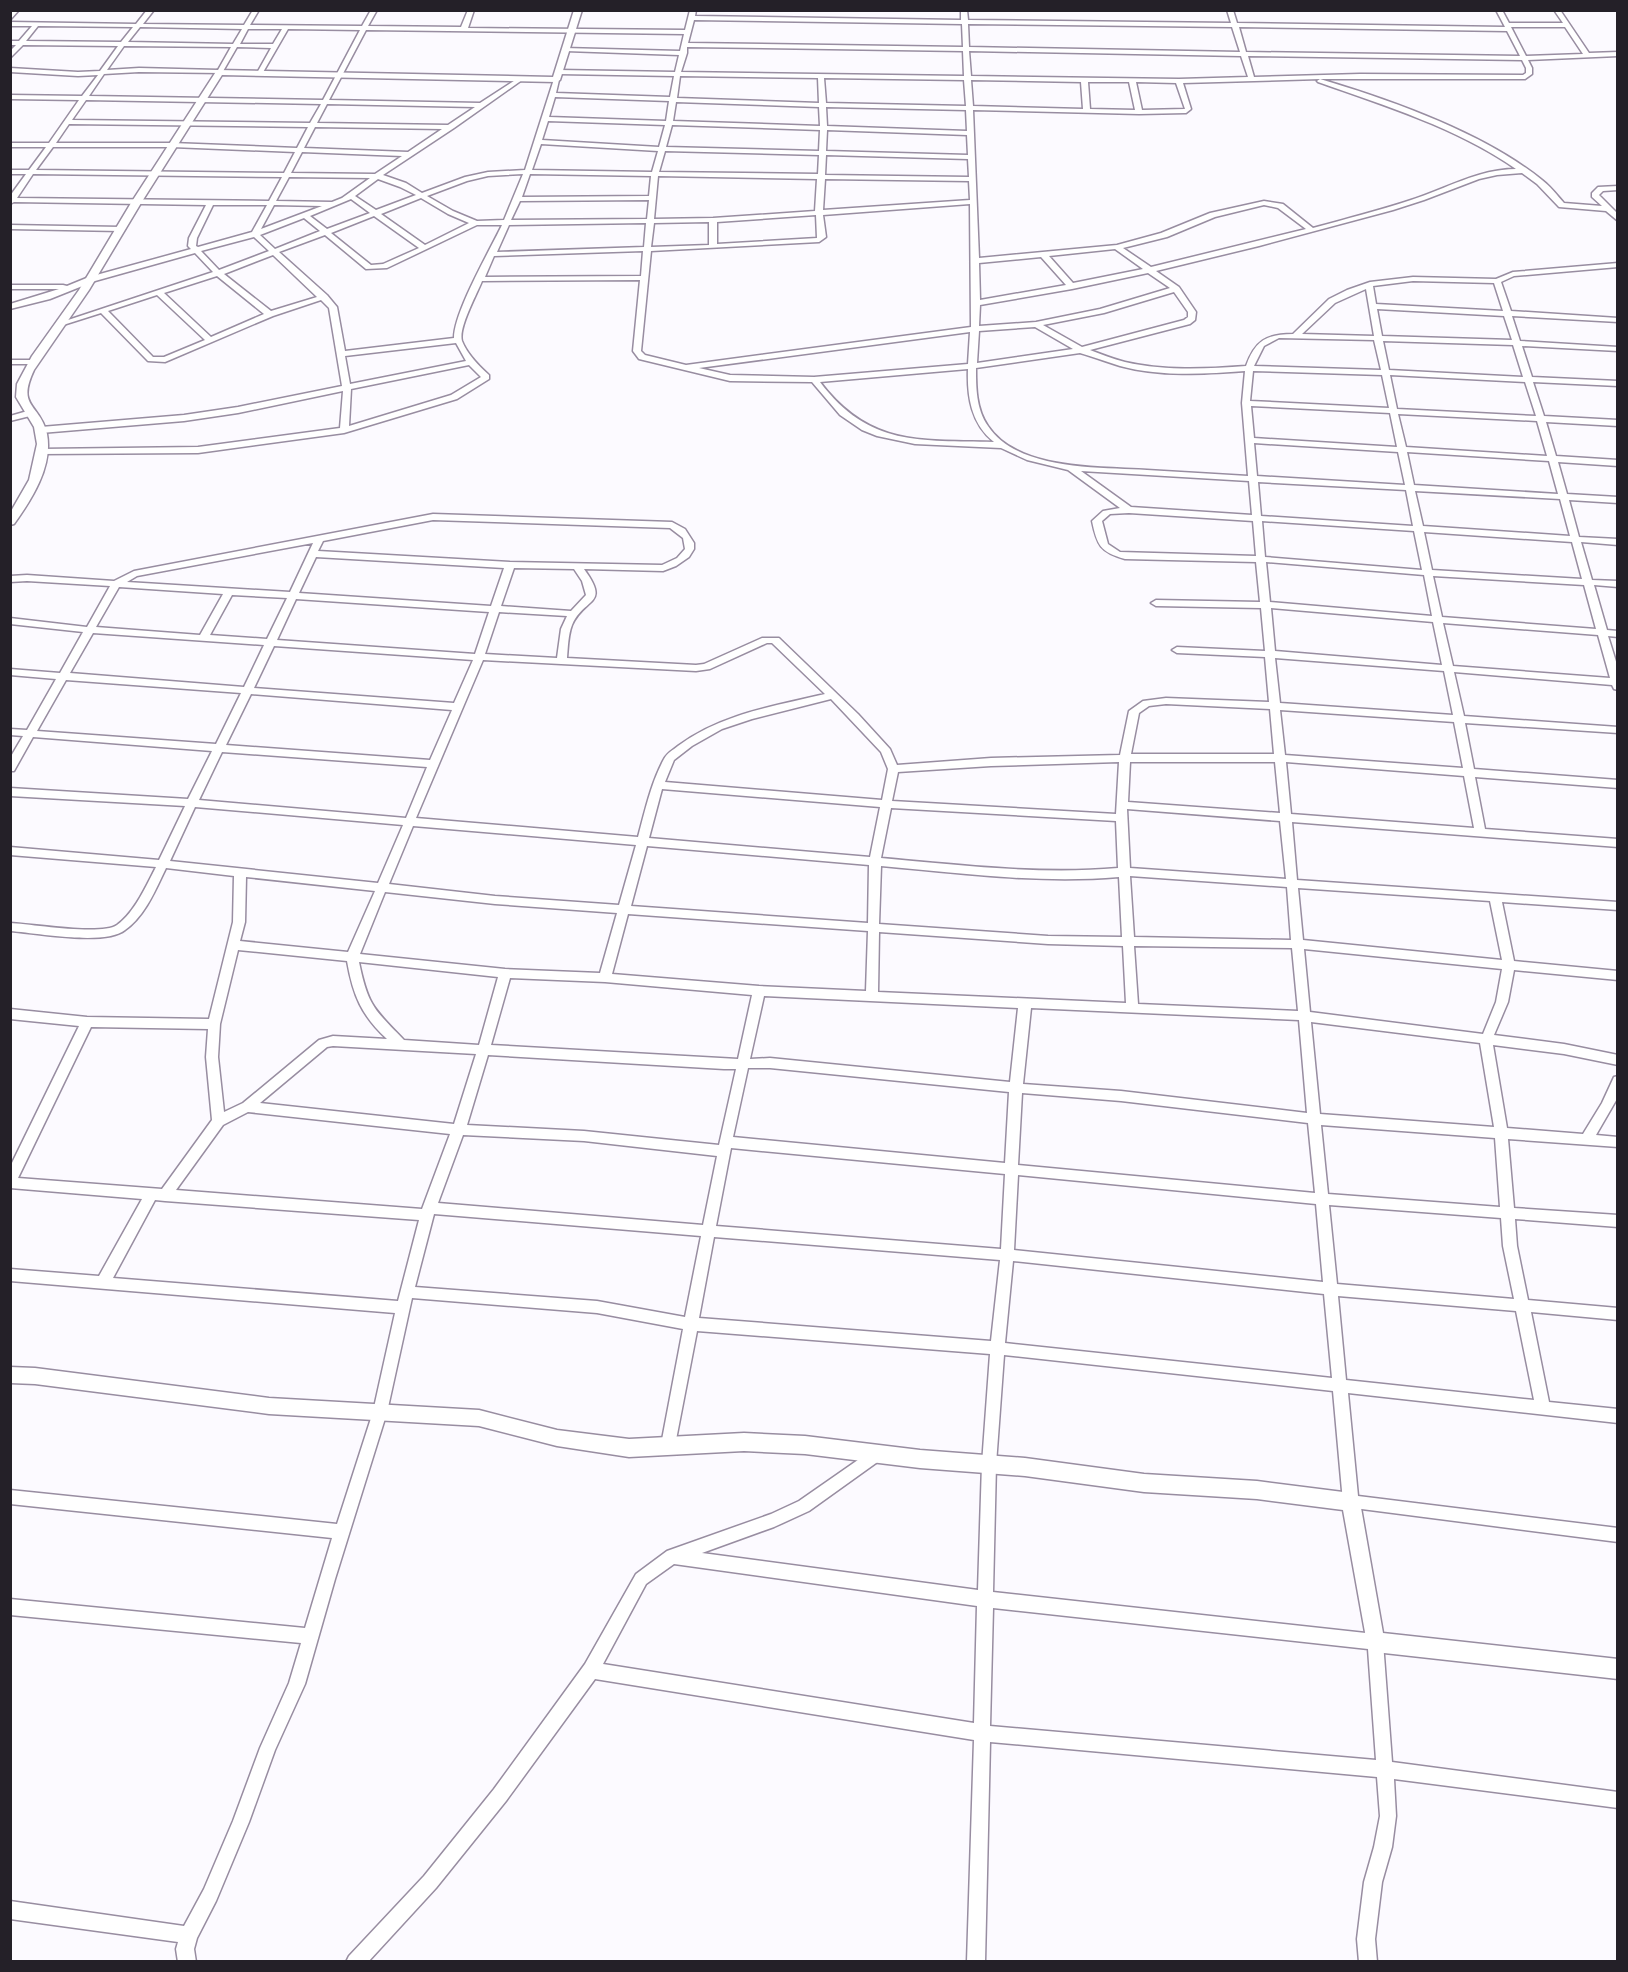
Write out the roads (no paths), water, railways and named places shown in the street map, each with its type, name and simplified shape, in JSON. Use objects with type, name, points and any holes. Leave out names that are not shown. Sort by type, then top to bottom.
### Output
[{"type":"street","points":[[10,18],[16,10]]},
{"type":"street","points":[[11,200],[52,146],[122,45],[151,10]]},
{"type":"street","points":[[10,522],[30,487],[42,452],[41,430],[20,393],[21,386],[34,362],[92,279],[120,229],[188,124],[256,10]]},
{"type":"street","points":[[255,234],[374,10]]},
{"type":"street","points":[[464,29],[471,10]]},
{"type":"street","points":[[42,452],[198,450],[344,430],[454,398],[486,377],[471,362],[458,340],[458,330],[490,254],[517,199],[539,142],[578,10]]},
{"type":"street","points":[[745,18],[746,10]]},
{"type":"street","points":[[795,19],[796,10]]},
{"type":"street","points":[[964,10],[976,303],[974,398],[978,417],[987,432],[1004,445],[1049,465],[1069,468],[1617,500]]},
{"type":"street","points":[[1230,10],[1237,26],[1252,80]]},
{"type":"street","points":[[10,70],[103,73],[139,70],[519,80],[557,76],[677,75],[1179,81],[1360,76],[1525,77],[1529,74],[1529,68],[1499,10]]},
{"type":"street","points":[[1557,10],[1588,56]]},
{"type":"street","points":[[1117,247],[1176,289],[1192,312],[1192,318],[1186,322],[1080,350],[973,366],[814,380],[730,378],[642,357],[637,351],[655,174],[669,123],[677,75],[692,14],[745,18],[1237,26],[1509,27],[1566,25]]},
{"type":"street","points":[[10,24],[688,32]]},
{"type":"street","points":[[10,56],[36,25]]},
{"type":"street","points":[[260,73],[286,27]]},
{"type":"street","points":[[10,43],[275,46]]},
{"type":"street","points":[[566,48],[966,49],[1525,58],[1617,54]]},
{"type":"street","points":[[490,254],[648,250],[819,240],[822,237],[819,213],[824,129],[821,76]]},
{"type":"street","points":[[1084,79],[1087,111]]},
{"type":"street","points":[[1313,79],[1378,100],[1437,123],[1492,149],[1540,182],[1562,204],[1614,214]]},
{"type":"street","points":[[10,307],[92,279],[255,234],[337,204],[519,80]]},
{"type":"street","points":[[1132,80],[1139,112]]},
{"type":"street","points":[[552,95],[673,101],[968,109],[1186,111],[1188,109],[1179,81]]},
{"type":"street","points":[[10,97],[480,105]]},
{"type":"street","points":[[545,119],[970,133]]},
{"type":"street","points":[[69,122],[452,127]]},
{"type":"street","points":[[539,142],[661,149],[971,157]]},
{"type":"street","points":[[10,145],[172,146],[412,154]]},
{"type":"street","points":[[976,303],[1072,287],[1150,269],[1311,230],[1421,199],[1478,175],[1500,170],[1523,171]]},
{"type":"street","points":[[10,172],[377,176],[406,185],[458,218],[476,223],[713,220],[973,202]]},
{"type":"street","points":[[60,324],[218,273],[420,194],[488,174],[527,172],[972,179]]},
{"type":"street","points":[[1614,214],[1595,195],[1596,191],[1617,188]]},
{"type":"street","points":[[351,196],[424,248]]},
{"type":"street","points":[[517,199],[653,198]]},
{"type":"street","points":[[11,200],[337,204]]},
{"type":"street","points":[[210,203],[193,238],[192,246],[218,273],[270,314]]},
{"type":"street","points":[[974,261],[1117,247],[1164,235],[1213,215],[1264,203],[1280,206],[1311,230]]},
{"type":"street","points":[[306,216],[369,267],[384,266],[476,223]]},
{"type":"street","points":[[713,220],[713,247]]},
{"type":"street","points":[[10,227],[120,229]]},
{"type":"street","points":[[255,234],[324,297],[335,312],[347,389],[344,430]]},
{"type":"street","points":[[1044,255],[1072,287]]},
{"type":"street","points":[[1295,336],[1315,315],[1334,300],[1369,286],[1401,279],[1497,281],[1513,274],[1617,265]]},
{"type":"street","points":[[479,279],[645,278]]},
{"type":"street","points":[[1177,650],[1269,654],[1617,684],[1541,419],[1497,281]]},
{"type":"street","points":[[1369,286],[1378,338],[1449,668],[1480,833]]},
{"type":"street","points":[[10,287],[70,288]]},
{"type":"street","points":[[681,368],[975,328],[1036,324],[1101,311],[1176,289]]},
{"type":"street","points":[[159,293],[212,340]]},
{"type":"street","points":[[103,311],[151,359],[157,361],[165,360],[270,314],[324,297]]},
{"type":"street","points":[[1373,306],[1617,320]]},
{"type":"street","points":[[1036,324],[1080,350],[1122,364],[1144,368],[1203,372],[1249,368],[1386,372],[1617,384]]},
{"type":"street","points":[[1368,1962],[1366,1939],[1373,1882],[1383,1847],[1388,1816],[1375,1642],[1351,1502],[1252,478],[1246,403],[1249,368],[1261,344],[1278,336],[1518,343],[1617,350]]},
{"type":"street","points":[[341,354],[458,340]]},
{"type":"street","points":[[10,362],[34,362]]},
{"type":"street","points":[[41,430],[238,410],[471,362]]},
{"type":"street","points":[[814,380],[830,401],[850,418],[876,432],[929,441],[1004,445]]},
{"type":"street","points":[[1246,403],[1617,423]]},
{"type":"street","points":[[10,419],[31,413]]},
{"type":"street","points":[[1249,440],[1617,462]]},
{"type":"street","points":[[1069,468],[1129,510]]},
{"type":"street","points":[[1617,542],[1129,510],[1100,515],[1097,520],[1103,545],[1109,552],[1125,556],[1260,559],[1428,573],[1617,584]]},
{"type":"street","points":[[10,768],[117,583],[146,571],[228,558],[416,519],[449,517],[672,525],[686,532],[689,540],[688,552],[678,563],[663,568],[578,568],[313,554]]},
{"type":"street","points":[[10,927],[103,934],[119,930],[133,917],[163,864],[320,538]]},
{"type":"street","points":[[399,1043],[370,1017],[359,996],[352,958],[459,707],[479,657],[510,565]]},
{"type":"street","points":[[561,662],[567,624],[587,603],[592,593],[591,583],[578,568]]},
{"type":"street","points":[[10,579],[27,578],[230,590],[575,614]]},
{"type":"street","points":[[204,637],[230,590]]},
{"type":"street","points":[[1156,603],[1265,605],[1617,634]]},
{"type":"street","points":[[10,621],[89,630],[479,657],[696,668],[706,667],[766,640],[775,640],[854,716],[886,752],[893,769],[875,861],[872,996]]},
{"type":"street","points":[[10,672],[459,707]]},
{"type":"street","points":[[605,978],[658,785],[670,758],[688,744],[718,727],[749,716],[831,696]]},
{"type":"street","points":[[1132,1008],[1121,805],[1125,758],[1134,711],[1147,704],[1166,700],[1617,730]]},
{"type":"street","points":[[10,732],[435,764]]},
{"type":"street","points":[[893,769],[991,762],[1125,758],[1279,758],[1617,784]]},
{"type":"street","points":[[658,785],[887,804],[1121,818]]},
{"type":"street","points":[[10,792],[192,803],[1017,874],[1079,876],[1124,872],[1617,906]]},
{"type":"street","points":[[1121,805],[1617,843]]},
{"type":"street","points":[[10,851],[383,886],[495,900],[622,910],[990,936],[1127,943],[1298,944],[1617,976]]},
{"type":"street","points":[[218,1121],[212,1057],[214,1024],[235,945],[241,896],[240,872]]},
{"type":"street","points":[[1495,897],[1509,965],[1502,1002],[1486,1041],[1501,1134],[1510,1246],[1543,1408]]},
{"type":"street","points":[[235,945],[505,973],[605,978],[759,991],[1304,1016],[1486,1041],[1564,1049],[1617,1060]]},
{"type":"street","points":[[187,1962],[185,1949],[189,1935],[210,1895],[241,1822],[268,1748],[297,1684],[342,1532],[381,1412],[403,1308],[428,1212],[468,1105],[505,973]]},
{"type":"street","points":[[668,1445],[725,1146],[759,991]]},
{"type":"street","points":[[976,1962],[989,1464],[997,1348],[1007,1255],[1016,1088],[1025,1003]]},
{"type":"street","points":[[10,1014],[87,1023],[214,1024]]},
{"type":"street","points":[[87,1023],[10,1182],[158,1195],[709,1231],[1007,1255],[1330,1289],[1617,1314]]},
{"type":"street","points":[[103,1282],[158,1195],[218,1121],[247,1107],[323,1043],[333,1041],[399,1043],[482,1051],[770,1063],[1016,1088],[1121,1096],[1314,1119],[1617,1142]]},
{"type":"street","points":[[1586,1140],[1608,1105],[1617,1081]]},
{"type":"street","points":[[247,1107],[459,1130],[725,1146],[1013,1169],[1322,1199],[1617,1221]]},
{"type":"street","points":[[10,1275],[403,1308]]},
{"type":"street","points":[[407,1292],[597,1307],[691,1324],[997,1348],[1617,1416]]},
{"type":"street","points":[[10,1375],[35,1376],[269,1406],[479,1418],[557,1438],[629,1448],[744,1442],[879,1453],[1144,1482],[1257,1490],[1617,1535]]},
{"type":"street","points":[[355,1962],[430,1882],[500,1795],[591,1670],[641,1579],[672,1556],[774,1520],[804,1506],[879,1453]]},
{"type":"street","points":[[10,1497],[342,1532]]},
{"type":"street","points":[[672,1556],[985,1599],[1617,1669]]},
{"type":"street","points":[[10,1607],[311,1636]]},
{"type":"street","points":[[591,1670],[982,1733],[1384,1769],[1617,1800]]},
{"type":"street","points":[[10,1910],[189,1935]]}]
